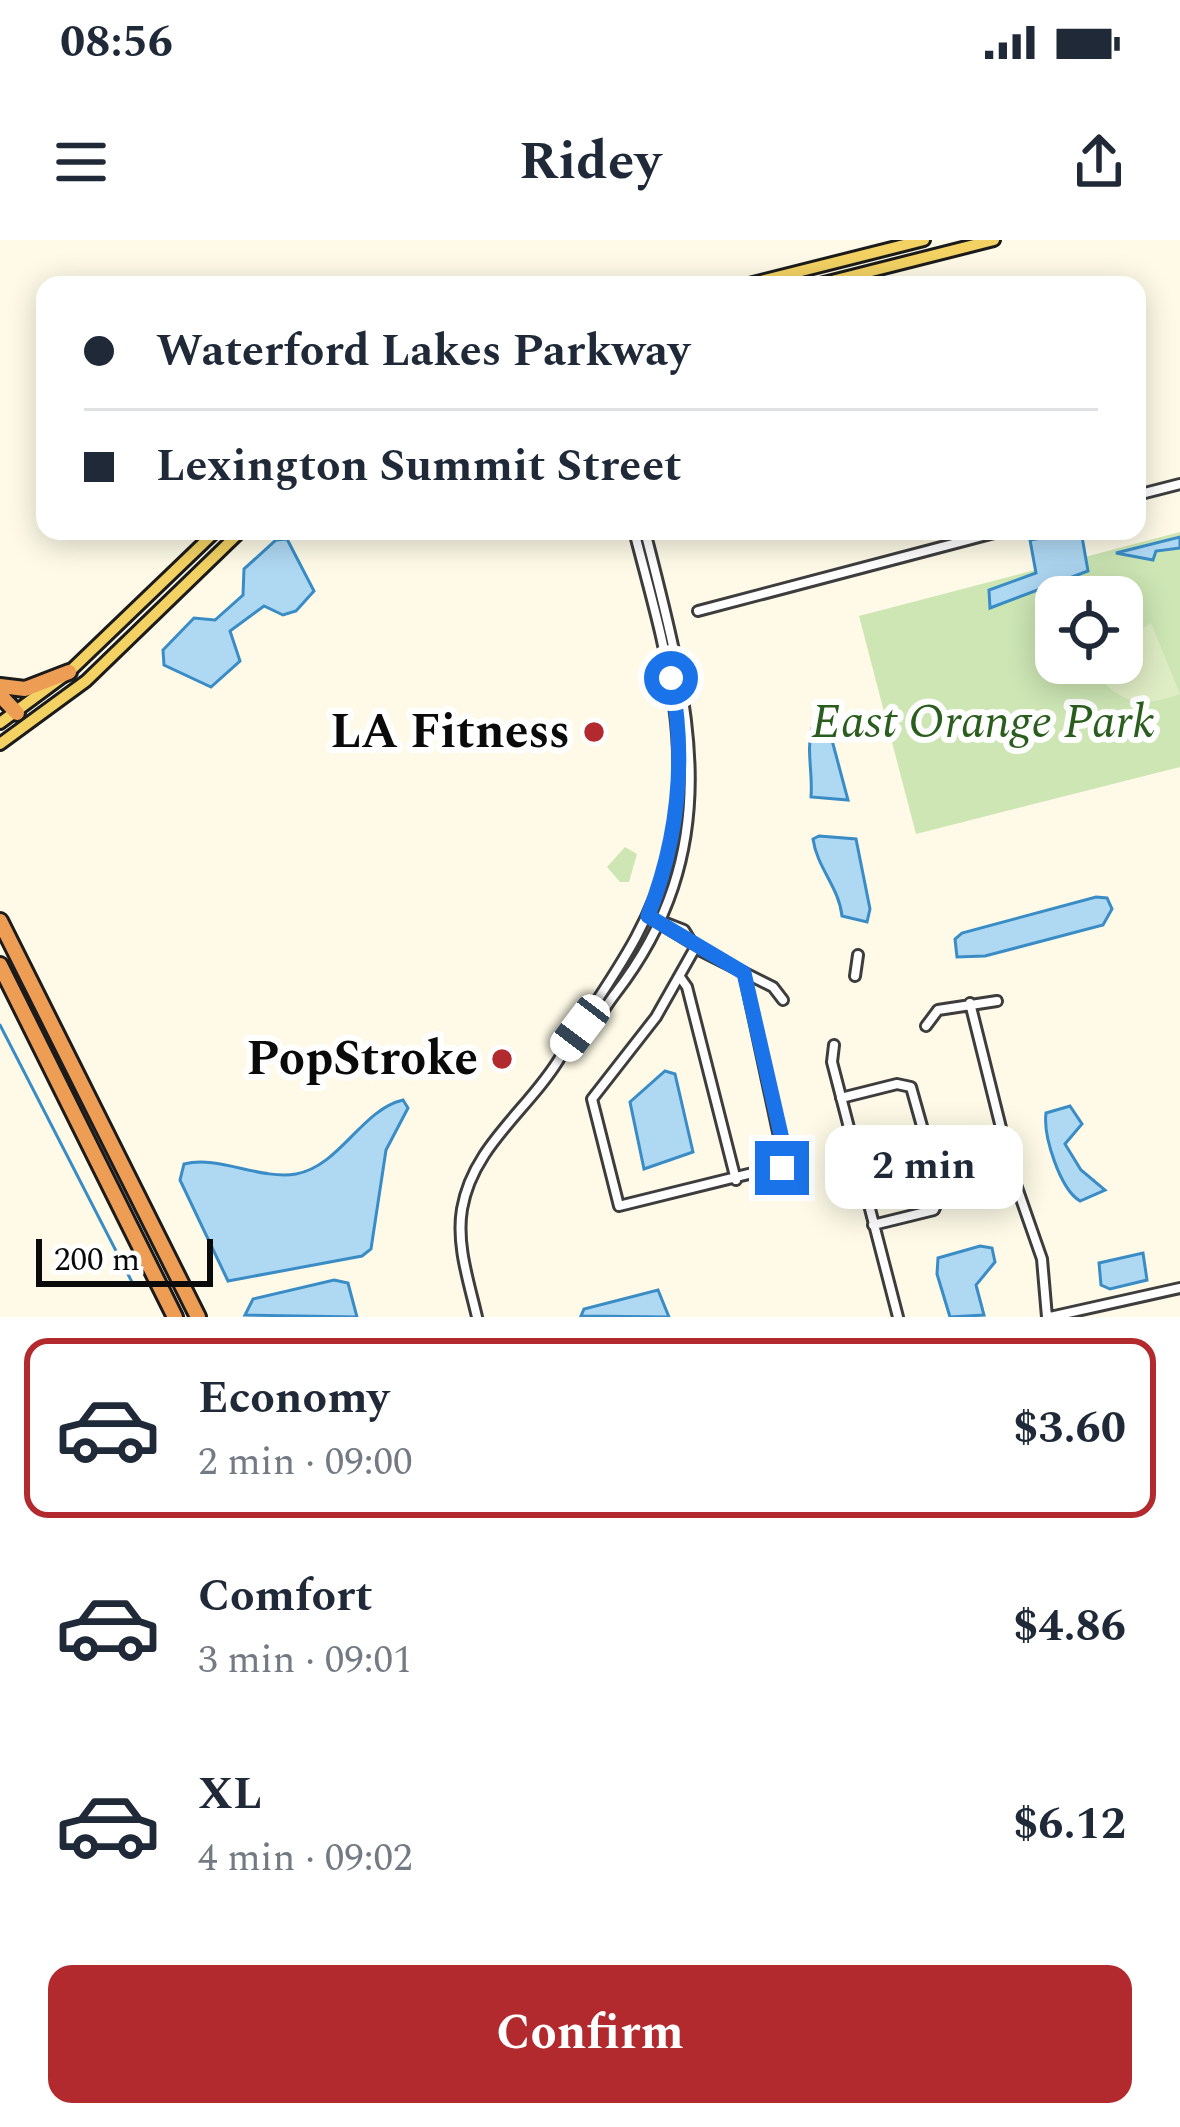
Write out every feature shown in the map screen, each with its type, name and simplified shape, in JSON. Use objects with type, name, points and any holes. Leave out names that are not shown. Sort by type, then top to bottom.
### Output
[{"type":"highway","points":[[0,686],[26,689],[69,672]]},
{"type":"highway","points":[[0,695],[15,714]]},
{"type":"highway","points":[[0,921],[198,1317]]},
{"type":"highway","points":[[0,965],[175,1317]]},
{"type":"main road","points":[[782,276],[923,240]]},
{"type":"main road","points":[[852,276],[994,240]]},
{"type":"main road","points":[[0,723],[69,672],[206,540]]},
{"type":"main road","points":[[0,744],[86,681],[232,540]]},
{"type":"main road","points":[[15,714],[26,728]]},
{"type":"street","points":[[923,240],[929,257]]},
{"type":"street","points":[[1146,493],[1180,484]]},
{"type":"street","points":[[562,1055],[618,975],[648,916],[673,834],[680,770],[673,688],[636,540]]},
{"type":"street","points":[[477,1317],[460,1236],[467,1188],[484,1153],[630,974],[659,922],[682,846],[691,770],[685,690],[648,540]]},
{"type":"street","points":[[698,611],[968,540]]},
{"type":"street","points":[[187,558],[198,572]]},
{"type":"street","points":[[680,770],[691,770]]},
{"type":"street","points":[[648,916],[684,930],[694,946],[773,987],[784,1000]]},
{"type":"street","points":[[694,946],[680,977],[592,1100],[615,1200],[626,1207],[780,1169],[787,1161],[744,973]]},
{"type":"street","points":[[855,976],[858,955]]},
{"type":"street","points":[[680,977],[687,987],[736,1180]]},
{"type":"street","points":[[926,1026],[935,1012],[997,1001]]},
{"type":"street","points":[[970,1003],[1013,1176],[1042,1259],[1048,1317],[1180,1288]]},
{"type":"street","points":[[835,1045],[831,1057],[898,1317]]},
{"type":"street","points":[[841,1098],[908,1084],[931,1156],[939,1206],[873,1225]]},
{"type":"green space","name":"East Orange Park","points":[[1180,532],[1180,767],[916,834],[859,616]]},
{"type":"green space","points":[[1151,623],[1180,694],[1139,701],[1117,694],[1106,684],[1143,684],[1143,628]]},
{"type":"green space","points":[[625,847],[637,854],[629,882],[620,882],[607,867]]},
{"type":"water","points":[[1180,537],[1180,548],[1156,551],[1153,560],[1116,553]]},
{"type":"water","points":[[276,540],[288,540],[314,591],[296,611],[283,615],[264,606],[230,631],[240,661],[211,687],[164,665],[163,650],[194,618],[215,620],[243,595],[244,569]]},
{"type":"water","points":[[1030,540],[1083,540],[1088,571],[1075,576],[1035,576],[1035,591],[990,608],[989,590],[1036,573]]},
{"type":"water","points":[[820,723],[829,729],[848,800],[811,797],[810,736]]},
{"type":"water","points":[[813,839],[856,839],[870,909],[867,922],[842,916],[815,849]]},
{"type":"water","points":[[1107,898],[1112,909],[1103,925],[985,956],[957,957],[955,939],[962,933]]},
{"type":"water","points":[[665,1071],[675,1074],[693,1152],[644,1169],[630,1102]]},
{"type":"water","points":[[403,1100],[408,1108],[386,1150],[371,1249],[362,1256],[228,1281],[180,1180],[184,1164],[296,1174],[312,1169],[375,1115]]},
{"type":"water","points":[[1070,1106],[1082,1124],[1065,1144],[1081,1170],[1105,1190],[1080,1201],[1060,1174],[1046,1123],[1046,1113]]},
{"type":"water","points":[[980,1246],[992,1248],[995,1262],[976,1285],[984,1315],[950,1317],[937,1274],[938,1258]]},
{"type":"water","points":[[1143,1253],[1147,1280],[1110,1289],[1101,1285],[1099,1263]]},
{"type":"water","points":[[334,1280],[348,1283],[357,1317],[245,1315],[253,1299]]},
{"type":"water","points":[[658,1290],[669,1317],[581,1316],[584,1309]]},
{"type":"waterway","points":[[0,1025],[133,1284]]},
{"type":"place","name":"LA Fitness","points":[[594,732]]},
{"type":"place","name":"PopStroke","points":[[502,1059]]},
{"type":"route","points":[[671,678],[679,743],[677,802],[665,866],[648,916],[744,973],[742,983],[787,1161],[782,1168]]}]
